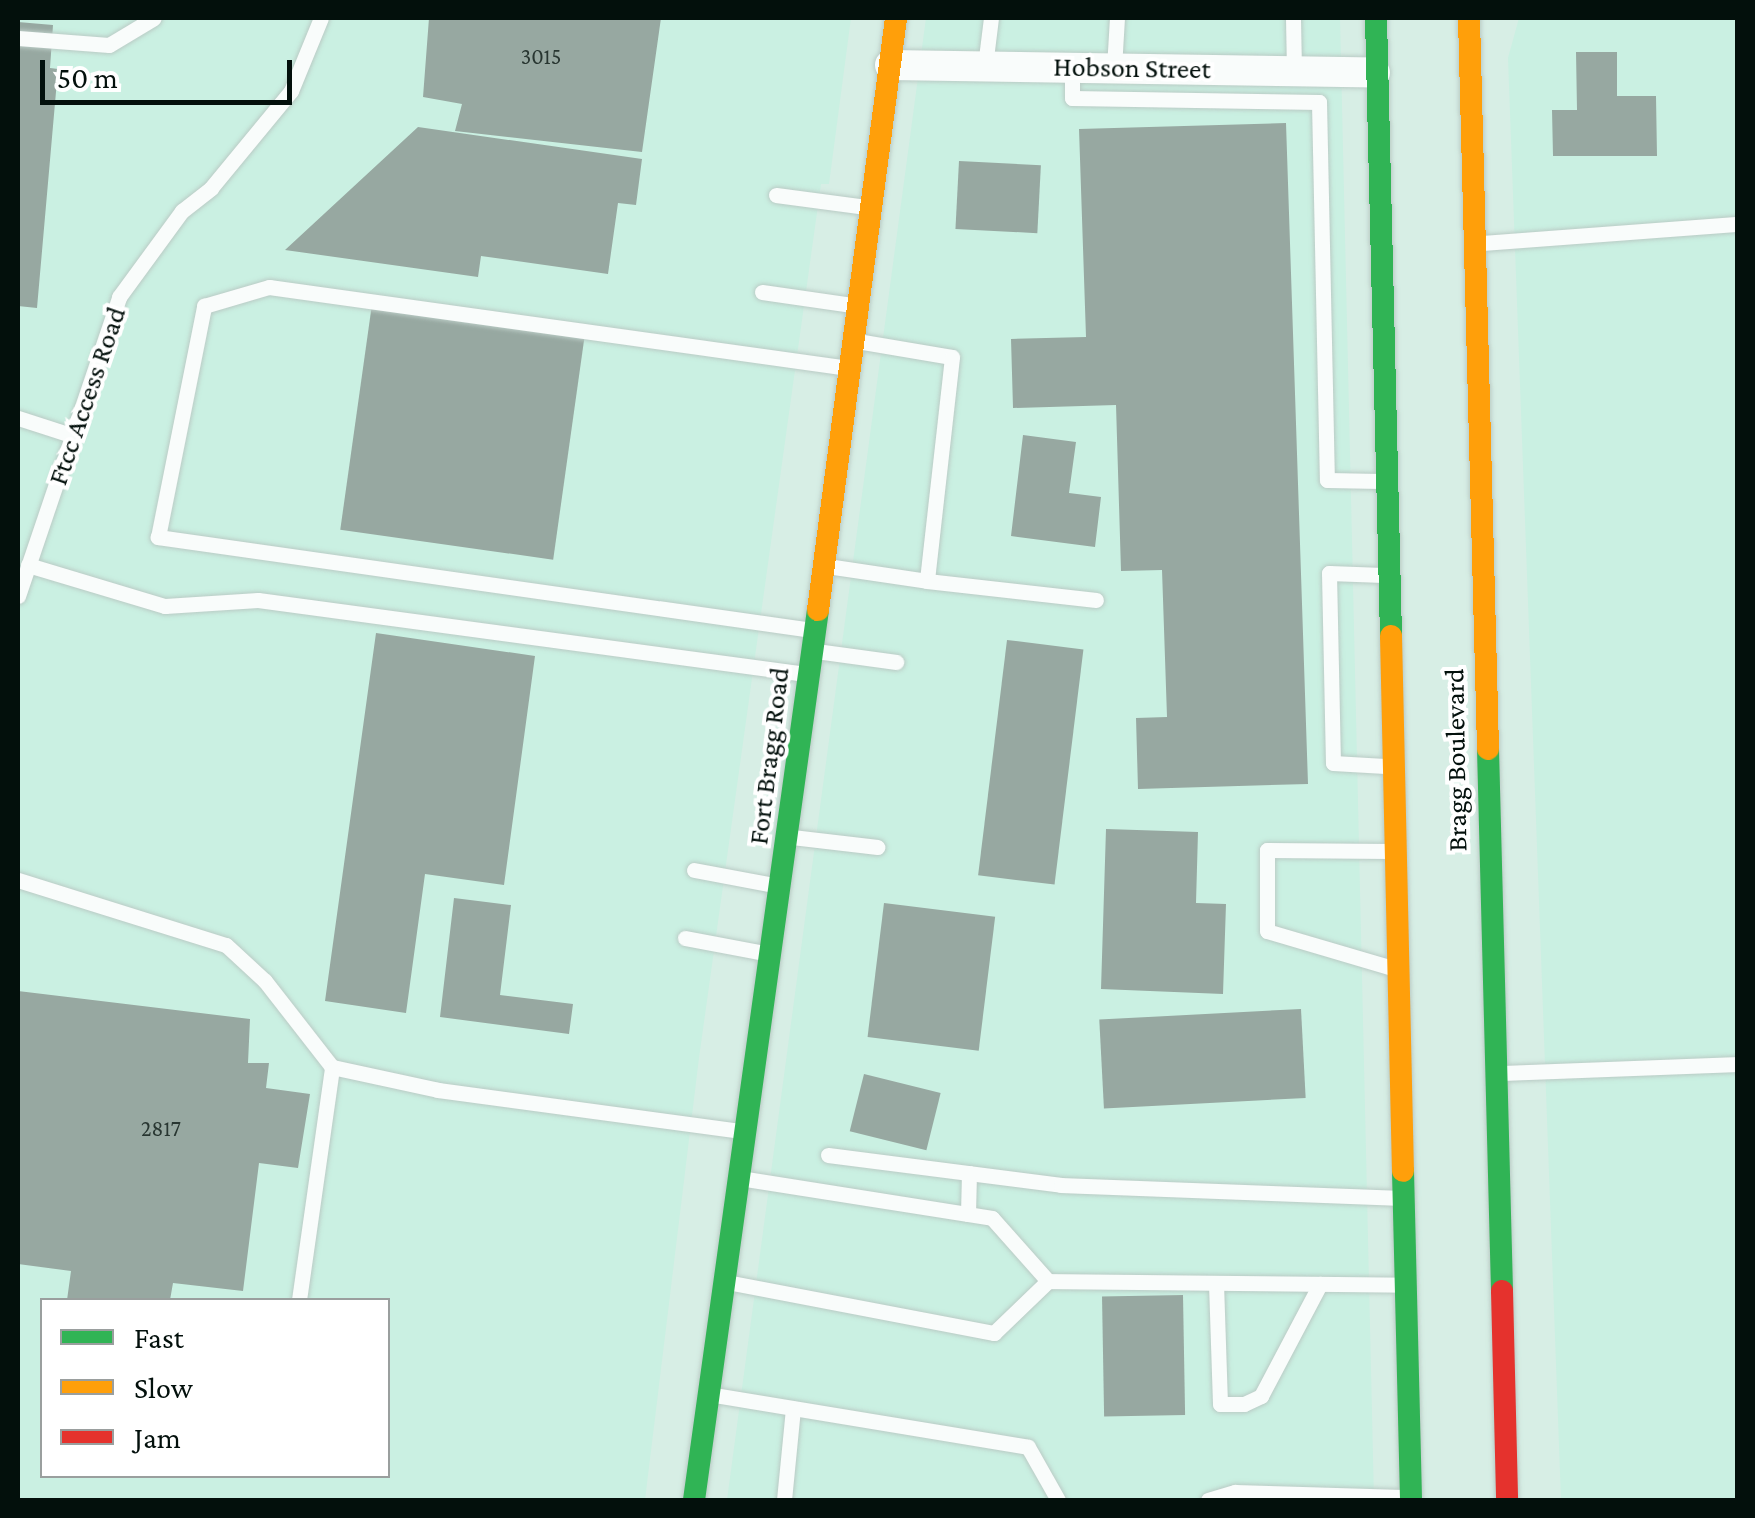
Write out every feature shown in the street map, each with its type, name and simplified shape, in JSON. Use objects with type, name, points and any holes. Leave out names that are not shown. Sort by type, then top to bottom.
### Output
[{"type":"main road","name":"Fort Bragg Road","points":[[694,1500],[750,1132],[896,18]]},
{"type":"main road","points":[[1376,18],[1411,1499]]},
{"type":"main road","name":"Bragg Boulevard","points":[[1470,18],[1507,1500]]},
{"type":"street","name":"Hobson Street","points":[[890,65],[1375,74]]},
{"type":"lane","points":[[18,38],[109,45],[154,18]]},
{"type":"lane","name":"Ftcc Access Road","points":[[18,596],[119,298],[182,211],[211,188],[291,91],[321,18]]},
{"type":"lane","points":[[986,66],[991,18]]},
{"type":"lane","points":[[1114,68],[1117,18]]},
{"type":"lane","points":[[1294,18],[1294,70]]},
{"type":"lane","points":[[1072,68],[1072,98],[1318,102],[1327,480],[1385,481]]},
{"type":"lane","points":[[776,196],[871,208]]},
{"type":"lane","points":[[1474,243],[1738,224]]},
{"type":"lane","points":[[850,368],[270,287],[204,306],[158,537],[814,641],[896,662]]},
{"type":"lane","points":[[762,292],[858,306]]},
{"type":"lane","points":[[854,340],[952,357],[927,581]]},
{"type":"lane","points":[[18,418],[74,436]]},
{"type":"lane","points":[[28,566],[165,606],[258,600],[810,675]]},
{"type":"lane","points":[[824,566],[1096,600]]},
{"type":"lane","points":[[1387,575],[1329,574],[1332,763],[1392,766]]},
{"type":"lane","points":[[789,836],[877,847]]},
{"type":"lane","points":[[1395,851],[1267,850],[1267,931],[1398,969]]},
{"type":"lane","points":[[694,870],[782,886]]},
{"type":"lane","points":[[18,880],[226,945],[265,980],[332,1068],[438,1090],[750,1132]]},
{"type":"lane","points":[[685,938],[773,955]]},
{"type":"lane","points":[[1494,1073],[1738,1064]]},
{"type":"lane","points":[[299,1298],[332,1068]]},
{"type":"lane","points":[[828,1155],[1061,1185],[1404,1198]]},
{"type":"lane","points":[[968,1214],[969,1173]]},
{"type":"lane","points":[[743,1178],[992,1218],[1048,1281]]},
{"type":"lane","points":[[728,1282],[994,1333],[1048,1281],[1406,1286]]},
{"type":"lane","points":[[1216,1283],[1220,1404],[1261,1396],[1320,1284]]},
{"type":"lane","points":[[711,1395],[1028,1447],[1058,1500]]},
{"type":"lane","points":[[784,1500],[794,1408]]},
{"type":"lane","points":[[1208,1500],[1235,1492],[1270,1497],[1411,1499]]},
{"type":"shaded area","points":[[18,18],[851,18],[829,184],[821,184],[699,1058],[645,1500],[18,1500]]},
{"type":"shaded area","points":[[926,18],[1340,18],[1374,1500],[727,1500]]},
{"type":"shaded area","points":[[1519,18],[1737,18],[1737,1500],[1561,1500],[1508,58]]},
{"type":"building","points":[[429,18],[661,18],[642,152],[455,131],[462,104],[423,97]]},
{"type":"building","points":[[18,22],[53,25],[50,68],[58,69],[37,308],[18,306]]},
{"type":"building","points":[[1576,52],[1617,52],[1617,96],[1656,96],[1657,156],[1553,156],[1552,110],[1577,110]]},
{"type":"building","points":[[1286,123],[1308,784],[1138,789],[1136,718],[1167,717],[1162,570],[1121,571],[1116,405],[1013,408],[1011,339],[1086,337],[1079,129]]},
{"type":"building","points":[[418,127],[642,159],[636,205],[618,203],[608,274],[481,256],[478,277],[285,250]]},
{"type":"building","points":[[959,161],[1041,165],[1037,233],[955,229]]},
{"type":"building","points":[[372,304],[585,334],[553,560],[340,530]]},
{"type":"building","points":[[1023,435],[1076,442],[1069,493],[1101,497],[1095,547],[1011,536]]},
{"type":"building","points":[[376,633],[535,656],[504,885],[425,874],[406,1013],[325,1001]]},
{"type":"building","points":[[1007,640],[1083,649],[1055,885],[978,875]]},
{"type":"building","points":[[1106,829],[1198,832],[1196,903],[1226,904],[1223,994],[1101,989]]},
{"type":"building","points":[[454,898],[511,905],[500,995],[573,1004],[569,1034],[440,1017]]},
{"type":"building","points":[[884,903],[995,917],[979,1051],[868,1037]]},
{"type":"building","points":[[18,991],[250,1019],[248,1063],[269,1063],[266,1088],[310,1094],[298,1168],[259,1163],[243,1291],[173,1283],[170,1298],[67,1298],[71,1271],[18,1264]]},
{"type":"building","points":[[1301,1009],[1306,1098],[1104,1108],[1099,1020]]},
{"type":"building","points":[[864,1074],[941,1093],[926,1150],[850,1131]]},
{"type":"building","points":[[1183,1295],[1185,1415],[1104,1416],[1102,1296]]},
{"type":"traffic: fast","points":[[1376,18],[1391,636]]},
{"type":"traffic: fast","points":[[694,1500],[818,610]]},
{"type":"traffic: fast","points":[[1488,749],[1502,1291]]},
{"type":"traffic: fast","points":[[1403,1171],[1411,1500]]},
{"type":"traffic: slow","points":[[818,610],[896,18]]},
{"type":"traffic: slow","points":[[1469,18],[1488,749]]},
{"type":"traffic: slow","points":[[1391,636],[1403,1171]]},
{"type":"traffic: jam","points":[[1502,1291],[1507,1500]]}]
